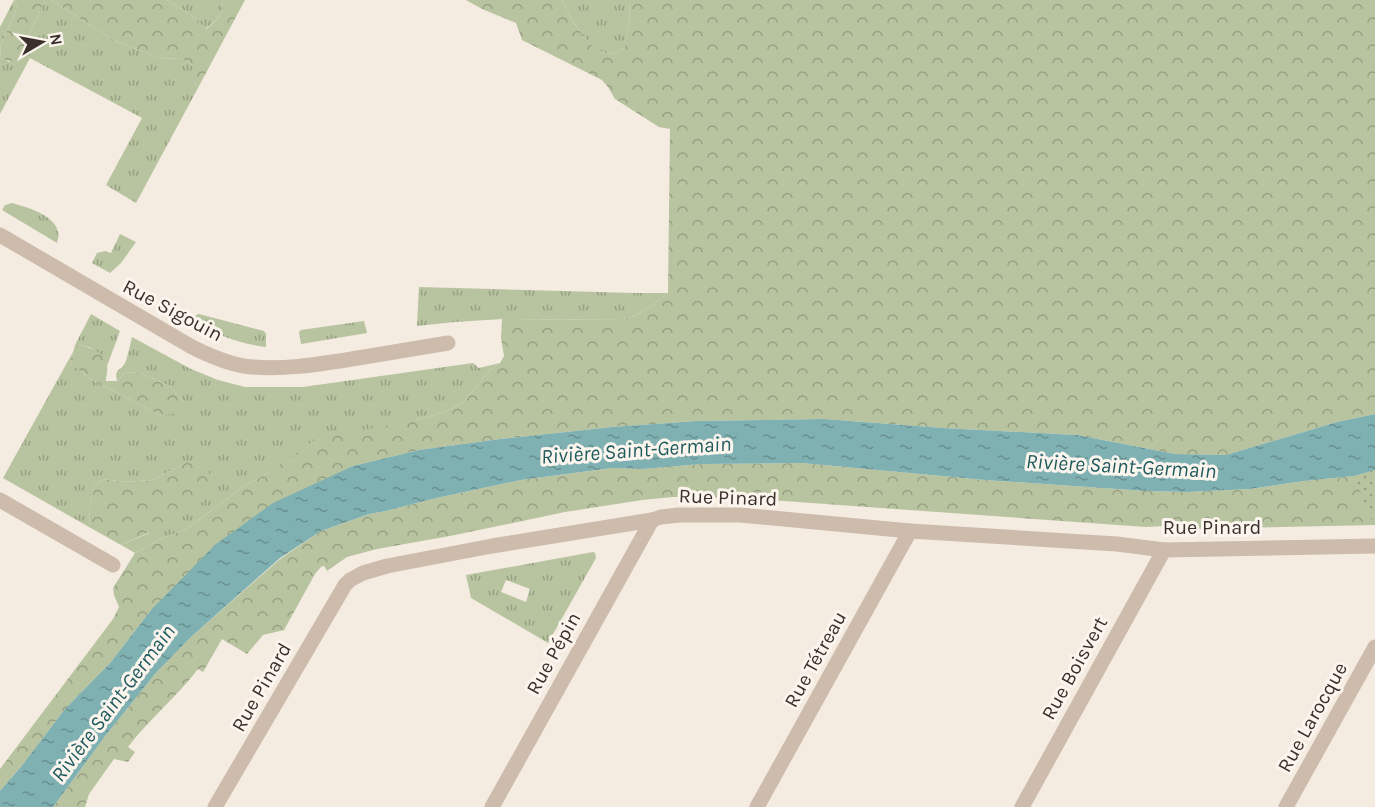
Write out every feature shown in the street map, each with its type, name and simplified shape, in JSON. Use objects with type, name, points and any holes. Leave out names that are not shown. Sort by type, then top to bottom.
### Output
[{"type":"street","name":"Rue Sigouin","points":[[0,235],[192,347],[241,365],[284,367],[326,364],[448,343]]},
{"type":"street","points":[[0,500],[113,565]]},
{"type":"street","name":"Rue Pinard","points":[[215,807],[345,585],[368,571],[387,566],[670,515],[740,515],[910,531],[1117,544],[1164,550],[1375,546]]},
{"type":"street","name":"Rue Pépin","points":[[492,807],[652,520]]},
{"type":"street","name":"Rue Tétreau","points":[[757,807],[910,531]]},
{"type":"street","name":"Rue Boisvert","points":[[1022,807],[1164,550]]},
{"type":"street","name":"Rue Larocque","points":[[1286,807],[1375,647]]},
{"type":"green space","points":[[14,0],[17,8],[0,47],[0,27]]},
{"type":"green space","points":[[14,0],[45,0],[26,41],[29,51],[20,60],[10,61],[1,58],[0,47],[17,8]]},
{"type":"green space","points":[[45,0],[51,0],[115,41],[159,58],[182,59],[194,66],[194,83],[199,86],[136,203],[106,185],[142,118],[30,58],[0,114],[0,47],[1,58],[10,62],[26,41]]},
{"type":"green space","points":[[51,0],[167,0],[198,20],[206,29],[218,17],[223,0],[245,0],[199,86],[194,83],[194,66],[182,59],[159,58],[115,41]]},
{"type":"green space","points":[[167,0],[223,0],[218,17],[205,29],[198,20]]},
{"type":"green space","points":[[466,0],[561,0],[586,40],[604,53],[614,53],[624,48],[629,25],[630,0],[1375,0],[1375,414],[1337,422],[1226,455],[1175,454],[1077,435],[824,419],[697,421],[612,427],[419,450],[353,466],[151,610],[112,661],[65,709],[0,791],[0,769],[113,619],[119,607],[113,588],[135,553],[188,528],[243,487],[271,471],[316,439],[415,420],[445,412],[463,403],[504,356],[501,338],[502,319],[623,320],[641,312],[668,293],[670,129],[659,127],[615,99],[602,80],[522,40],[516,23]]},
{"type":"green space","points":[[561,0],[630,0],[629,25],[624,48],[614,53],[604,53],[595,48],[586,40]]},
{"type":"green space","points":[[12,203],[37,211],[51,221],[58,234],[57,243],[2,210],[5,205]]},
{"type":"green space","points":[[120,234],[136,242],[121,263],[110,273],[92,263],[97,253],[105,251],[111,253]]},
{"type":"green space","points":[[419,287],[668,293],[641,312],[623,320],[502,319],[417,326]]},
{"type":"green space","points":[[91,314],[120,331],[107,366],[94,350],[86,346],[75,345]]},
{"type":"green space","points":[[199,314],[264,331],[266,347],[246,344],[209,330],[192,321]]},
{"type":"green space","points":[[364,321],[367,333],[301,344],[299,332],[301,330]]},
{"type":"green space","points":[[132,337],[191,369],[218,380],[245,387],[303,387],[473,363],[479,368],[500,363],[489,371],[463,403],[445,412],[415,420],[271,471],[243,487],[188,528],[135,553],[121,545],[149,533],[186,463],[152,480],[126,482],[103,479],[94,487],[89,527],[3,478],[73,352],[70,363],[89,378],[162,416],[183,401],[170,386],[137,372],[125,373],[117,381],[117,372],[125,363]]},
{"type":"green space","points":[[75,345],[90,348],[103,357],[107,368],[106,381],[117,381],[125,373],[137,372],[170,386],[183,401],[181,412],[162,416],[89,378],[70,363]]},
{"type":"green space","points":[[186,463],[205,465],[213,481],[205,500],[181,518],[121,545],[89,527],[94,487],[103,479],[126,482],[152,480]]},
{"type":"green space","points":[[802,463],[985,480],[1188,492],[1250,489],[1354,476],[1375,470],[1375,525],[1190,529],[784,501],[673,497],[565,512],[377,549],[347,557],[327,571],[324,566],[321,567],[284,630],[263,635],[247,654],[222,639],[203,672],[198,669],[128,747],[135,752],[128,762],[114,759],[89,794],[85,807],[53,807],[155,674],[191,637],[280,559],[321,531],[369,514],[521,480],[612,468],[643,469],[701,464]]},
{"type":"green space","points":[[1375,470],[1375,525],[1374,525],[1354,476]]},
{"type":"green space","points":[[593,552],[596,558],[548,643],[471,598],[466,575]],"holes":[[[506,580],[530,589],[526,602],[501,592]]]},
{"type":"water","name":"Rivière Saint-Germain","points":[[1375,414],[1375,470],[1354,476],[1250,489],[1188,492],[1146,491],[985,480],[802,463],[701,464],[643,469],[612,468],[521,480],[369,514],[321,531],[280,558],[191,637],[155,674],[53,807],[0,807],[0,791],[65,709],[111,662],[151,610],[216,544],[273,503],[353,466],[419,450],[612,427],[697,421],[824,419],[1077,435],[1175,454],[1226,455],[1337,422]]}]
